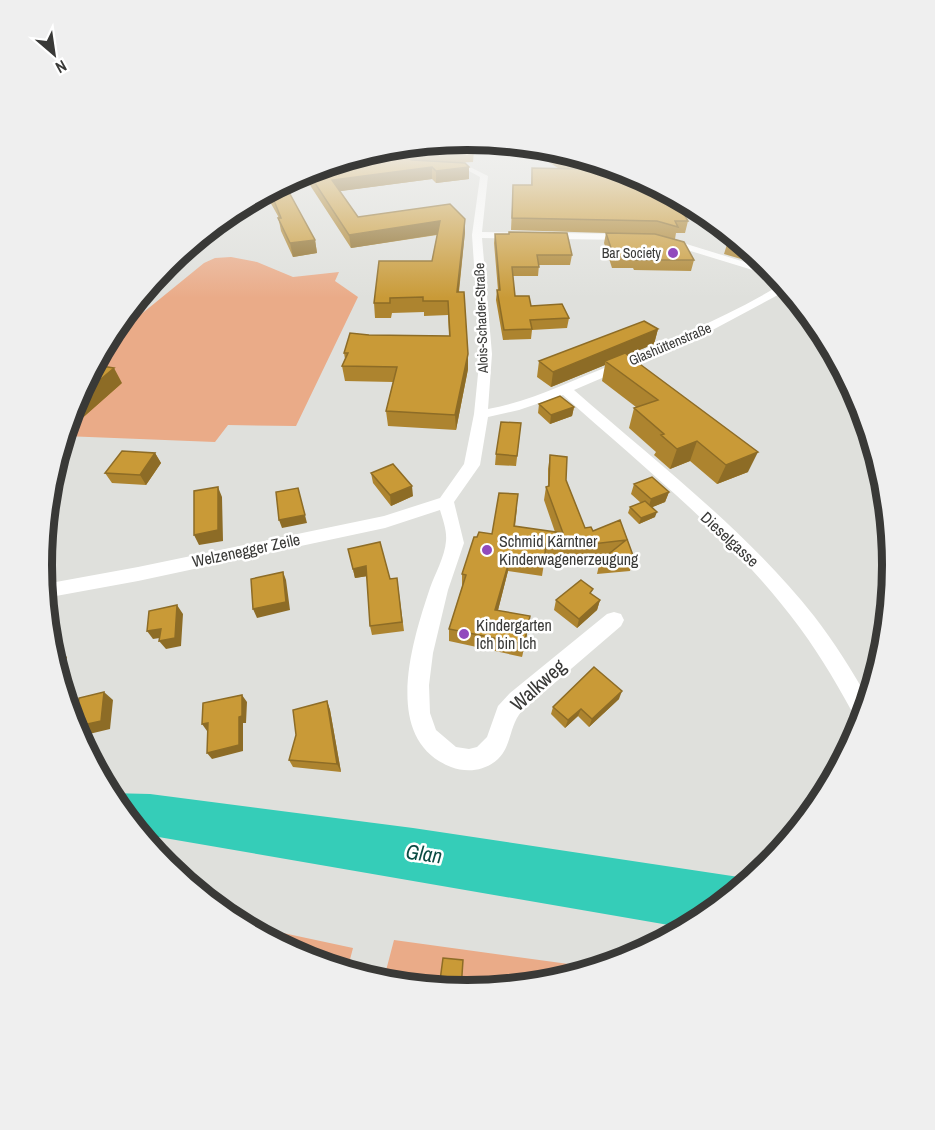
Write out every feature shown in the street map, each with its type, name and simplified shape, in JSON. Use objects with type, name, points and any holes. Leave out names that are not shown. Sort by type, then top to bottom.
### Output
[{"type":"street","name":"Alois-Schader-Straße","points":[[446,502],[472,465],[481,414],[486,354],[477,235],[482,193]]},
{"type":"street","points":[[477,235],[635,237]]},
{"type":"street","points":[[654,239],[758,270]]},
{"type":"street","name":"Glashüttenstraße","points":[[481,414],[503,411],[564,389],[723,322],[779,290]]},
{"type":"street","name":"Dieselgasse","points":[[564,389],[714,523],[764,571],[801,611],[826,645],[859,701]]},
{"type":"street","name":"Welzenegger Zeile","points":[[53,590],[385,522],[446,502]]},
{"type":"street","name":"Walkweg","points":[[446,502],[454,530],[455,543],[428,621],[417,693],[421,726],[438,750],[459,761],[474,761],[488,753],[497,744],[508,710],[614,620]]},
{"type":"shaded area","points":[[231,257],[257,262],[293,277],[339,272],[335,281],[358,297],[296,426],[228,425],[215,442],[74,436],[95,381],[130,324],[204,263],[215,258]]},
{"type":"shaded area","points":[[272,931],[353,948],[349,963],[309,948]]},
{"type":"shaded area","points":[[394,940],[578,965],[522,976],[468,980],[440,979],[386,972]]},
{"type":"water","name":"Glan","points":[[120,793],[150,794],[413,828],[741,877],[698,910],[672,926],[153,836]]},
{"type":"building","points":[[289,193],[315,240],[290,243],[278,218],[281,218],[273,199]]},
{"type":"building","points":[[321,193],[341,193],[358,217],[450,204],[465,219],[457,292],[464,292],[468,354],[455,415],[386,411],[397,367],[342,366],[348,353],[344,353],[350,333],[450,336],[448,301],[423,301],[423,297],[390,298],[390,303],[374,303],[379,261],[432,261],[440,221],[349,235]]},
{"type":"building","points":[[513,193],[650,193],[681,210],[688,221],[675,221],[678,227],[657,221],[512,218]]},
{"type":"building","points":[[509,232],[567,233],[572,255],[537,255],[539,267],[512,267],[515,296],[529,296],[531,306],[562,304],[569,318],[530,320],[532,329],[504,330],[497,290],[500,290],[495,234],[509,234]]},
{"type":"building","points":[[606,233],[655,234],[684,242],[694,260],[636,260],[635,257],[614,257]]},
{"type":"building","points":[[644,321],[658,329],[553,372],[539,361]]},
{"type":"building","points":[[625,353],[758,452],[726,465],[697,441],[677,449],[661,435],[664,434],[634,408],[658,400],[605,361]]},
{"type":"building","points":[[103,366],[114,368],[93,386]]},
{"type":"building","points":[[560,396],[574,407],[551,415],[539,404]]},
{"type":"building","points":[[501,422],[521,423],[517,456],[496,454]]},
{"type":"building","points":[[122,451],[155,453],[140,475],[105,473]]},
{"type":"building","points":[[550,455],[567,457],[566,480],[585,528],[591,527],[593,531],[620,520],[634,558],[600,561],[626,540],[567,547],[566,543],[569,541],[546,544],[544,563],[510,558],[495,610],[530,616],[524,644],[449,629],[466,575],[462,574],[474,537],[477,537],[479,532],[492,534],[499,493],[518,494],[514,526],[563,533],[546,487],[549,486]]},
{"type":"building","points":[[393,464],[412,486],[390,495],[371,473]]},
{"type":"building","points":[[652,477],[669,492],[651,499],[634,484]]},
{"type":"building","points":[[218,487],[218,530],[194,535],[194,491]]},
{"type":"building","points":[[298,488],[305,515],[279,520],[276,492]]},
{"type":"building","points":[[645,501],[657,512],[641,518],[630,507]]},
{"type":"building","points":[[380,542],[390,579],[397,578],[402,622],[370,626],[366,566],[353,569],[348,549]]},
{"type":"building","points":[[283,572],[286,602],[253,609],[251,579]]},
{"type":"building","points":[[581,580],[593,589],[590,593],[600,600],[579,619],[556,600]]},
{"type":"building","points":[[177,605],[175,638],[159,641],[161,629],[147,631],[149,611]]},
{"type":"building","points":[[594,667],[622,691],[592,719],[581,709],[568,720],[553,707]]},
{"type":"building","points":[[104,692],[101,721],[84,725],[78,706],[79,698]]},
{"type":"building","points":[[242,695],[239,745],[207,753],[208,723],[202,724],[203,703]]},
{"type":"building","points":[[327,701],[337,764],[289,760],[296,735],[293,710]]},
{"type":"building","points":[[443,958],[463,960],[462,980],[440,979]]},
{"type":"place","name":"Bar Society","points":[[673,253]]},
{"type":"place","name":"Schmid Kärntner Kinderwagenerzeugung","points":[[487,550]]},
{"type":"place","name":"Kindergarten Ich bin Ich","points":[[464,634]]}]
